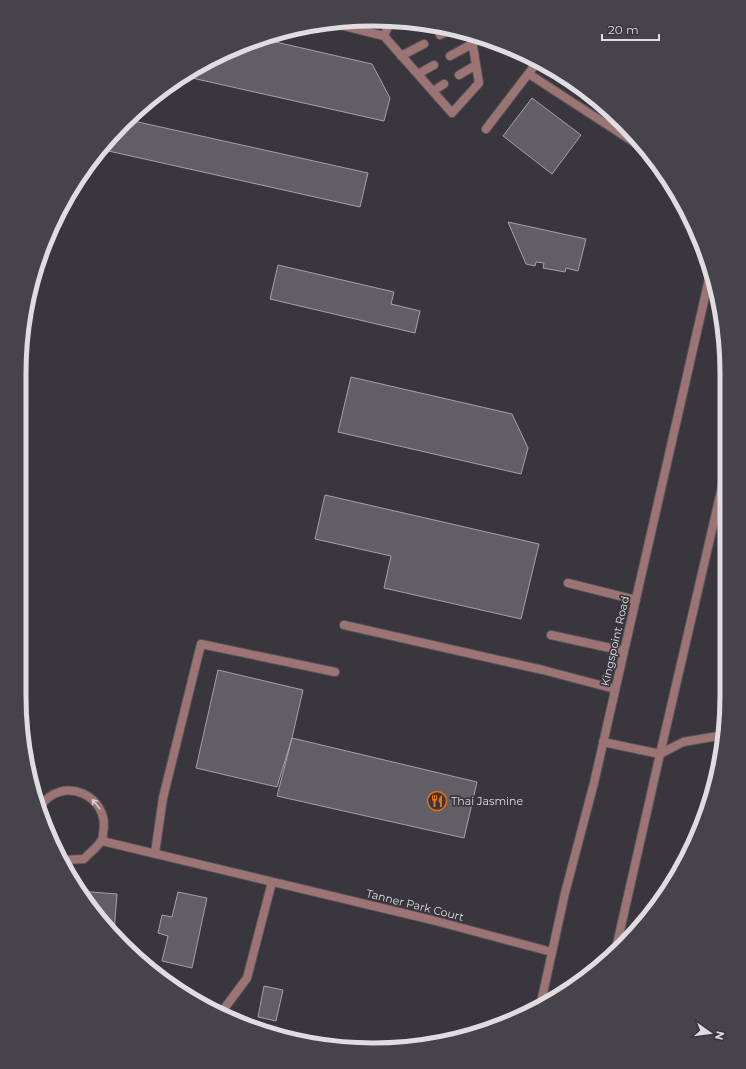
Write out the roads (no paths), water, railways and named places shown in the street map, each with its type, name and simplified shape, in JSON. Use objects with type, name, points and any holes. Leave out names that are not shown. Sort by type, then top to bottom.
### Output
[{"type":"street","points":[[349,27],[384,36],[452,113],[479,83],[472,40]]},
{"type":"street","points":[[384,36],[388,27]]},
{"type":"street","points":[[402,56],[424,44]]},
{"type":"street","points":[[450,56],[472,44]]},
{"type":"street","points":[[418,74],[434,66]]},
{"type":"street","points":[[460,75],[476,66]]},
{"type":"street","points":[[486,129],[534,66]]},
{"type":"street","points":[[529,74],[628,138]]},
{"type":"street","points":[[432,91],[444,84]]},
{"type":"street","name":"Kingspoint Road","points":[[542,999],[565,893],[603,742],[709,285]]},
{"type":"street","points":[[618,941],[720,496]]},
{"type":"street","points":[[568,583],[636,600]]},
{"type":"street","points":[[344,625],[543,670],[615,689]]},
{"type":"street","points":[[552,635],[624,651]]},
{"type":"street","points":[[156,854],[163,798],[201,644],[335,672]]},
{"type":"street","points":[[603,742],[660,754],[683,742],[717,736]]},
{"type":"street","points":[[43,803],[44,800],[58,792],[75,790],[90,796],[101,809],[105,825],[102,841],[84,859],[67,860]]},
{"type":"street","name":"Tanner Park Court","points":[[102,841],[432,920],[552,952]]},
{"type":"street","points":[[224,1009],[247,978],[272,882]]},
{"type":"place","name":"Thai Jasmine","points":[[437,801]]}]
